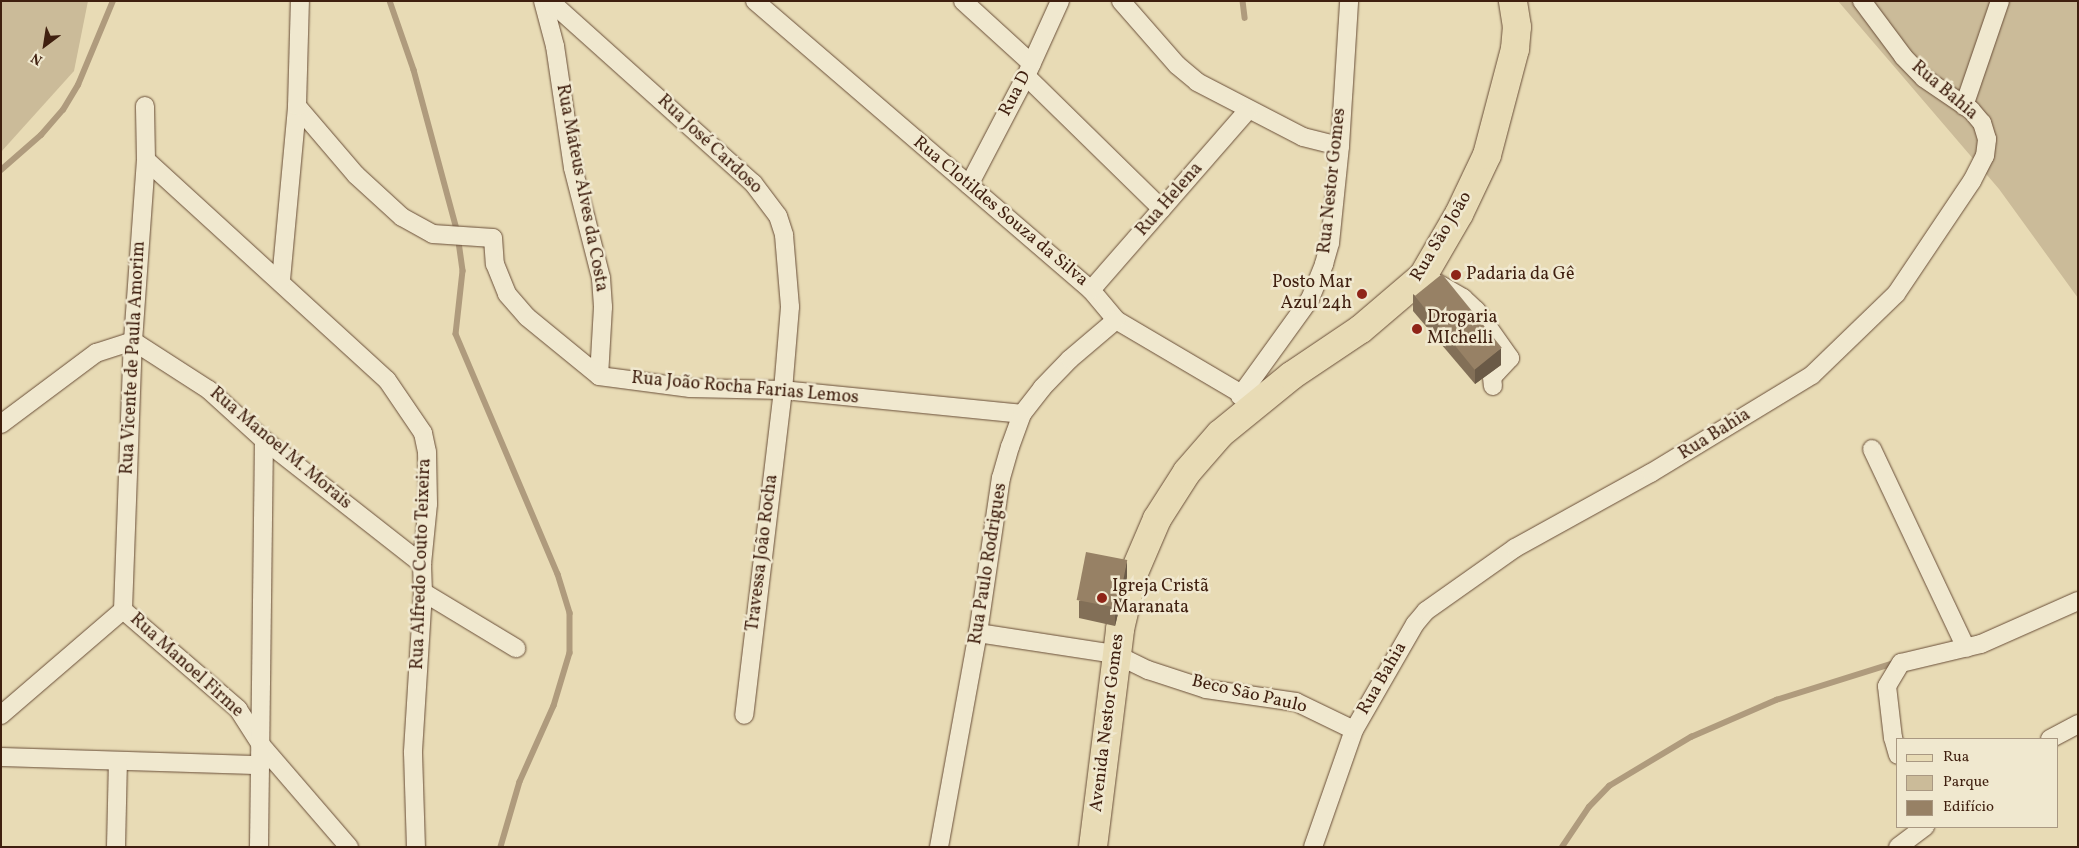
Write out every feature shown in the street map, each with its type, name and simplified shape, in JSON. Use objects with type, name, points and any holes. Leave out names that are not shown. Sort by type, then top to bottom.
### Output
[{"type":"main road","name":"Rua São João","points":[[1248,400],[1360,329],[1423,276],[1459,214],[1487,155],[1515,49],[1517,27],[1513,1]]},
{"type":"main road","name":"Avenida Nestor Gomes","points":[[1094,847],[1115,654],[1133,575],[1157,519],[1187,472],[1248,400]]},
{"type":"street","points":[[281,280],[297,106],[300,1]]},
{"type":"street","name":"Rua Mateus Alves da Costa","points":[[543,1],[554,46],[573,168],[600,278],[603,307],[599,376]]},
{"type":"street","name":"Rua José Cardoso","points":[[550,1],[768,199],[784,235],[788,271],[790,307],[783,390]]},
{"type":"street","name":"Rua Clotildes Souza da Silva","points":[[755,1],[1091,290],[1116,320],[1248,400]]},
{"type":"street","points":[[963,1],[1162,209]]},
{"type":"street","name":"Rua D","points":[[969,185],[1029,70],[1060,1]]},
{"type":"street","points":[[1122,1],[1187,74],[1248,110],[1303,136],[1340,146]]},
{"type":"street","name":"Rua Nestor Gomes","points":[[1248,400],[1310,299],[1330,243],[1340,146],[1349,1]]},
{"type":"street","name":"Rua Bahia","points":[[1313,847],[1354,730],[1415,624],[1426,611],[1515,548],[1651,473],[1724,427],[1793,389],[1881,310],[1972,181],[1985,156],[1987,139],[1982,124],[1964,106],[1924,78],[1903,56],[1862,1]]},
{"type":"street","points":[[1964,106],[2000,1]]},
{"type":"street","name":"Rua Vicente de Paula Amorim","points":[[123,610],[133,340],[146,160],[145,106]]},
{"type":"street","points":[[297,106],[356,175],[402,217],[433,234],[493,238],[495,264],[507,294],[527,317],[599,376]]},
{"type":"street","name":"Rua Helena","points":[[1091,290],[1248,110]]},
{"type":"street","name":"Rua Alfredo Couto Teixeira","points":[[146,160],[281,280],[387,380],[423,433],[427,452],[428,504],[422,564],[423,592],[413,753],[416,847]]},
{"type":"street","points":[[1423,276],[1464,298],[1505,350],[1510,358],[1492,377],[1493,386]]},
{"type":"street","name":"Rua Paulo Rodrigues","points":[[939,847],[978,633],[1002,478],[1022,414],[1070,359],[1116,320]]},
{"type":"street","points":[[1,424],[96,352],[133,340]]},
{"type":"street","name":"Rua Manoel M. Morais","points":[[133,340],[209,390],[264,440],[422,564]]},
{"type":"street","name":"Rua João Rocha Farias Lemos","points":[[599,376],[690,388],[783,390],[1022,414]]},
{"type":"street","name":"Travessa João Rocha","points":[[744,715],[783,390]]},
{"type":"street","points":[[259,847],[264,440]]},
{"type":"street","points":[[1872,449],[1966,648]]},
{"type":"street","points":[[423,592],[516,648]]},
{"type":"street","points":[[1896,748],[1893,738],[1887,686],[1891,676],[1901,663],[1966,648],[2078,601]]},
{"type":"street","name":"Rua Manoel Firme","points":[[1,715],[123,610],[238,708],[261,745],[349,847]]},
{"type":"street","name":"Beco São Paulo","points":[[978,633],[1115,654],[1148,670],[1206,689],[1296,702],[1354,730]]},
{"type":"street","points":[[2052,738],[2078,724]]},
{"type":"street","points":[[1,757],[261,765]]},
{"type":"street","points":[[116,847],[118,762]]},
{"type":"street","points":[[1898,847],[1924,828]]},
{"type":"green space","points":[[1,1],[88,1],[74,71],[1,152]]},
{"type":"green space","points":[[1838,1],[2078,1],[2078,298],[1999,189]]},
{"type":"building","points":[[1442,274],[1502,348],[1475,370],[1415,296]]},
{"type":"building","points":[[1086,552],[1127,560],[1118,608],[1077,600]]},
{"type":"waterway","points":[[1,170],[41,135],[63,110],[78,85],[113,1]]},
{"type":"waterway","points":[[390,1],[414,70],[458,233]]},
{"type":"waterway","points":[[1243,1],[1245,18]]},
{"type":"waterway","points":[[459,242],[463,271],[456,334],[558,574],[570,613],[570,653],[554,706],[520,782],[501,847]]},
{"type":"waterway","points":[[1562,847],[1589,807],[1609,786],[1691,737],[1776,700],[1897,662]]},
{"type":"place","name":"Padaria da Gê","points":[[1456,275]]},
{"type":"place","name":"Posto Mar Azul 24h","points":[[1362,294]]},
{"type":"place","name":"Drogaria MIchelli","points":[[1417,329]]},
{"type":"place","name":"Igreja Cristã Maranata","points":[[1102,598]]}]
